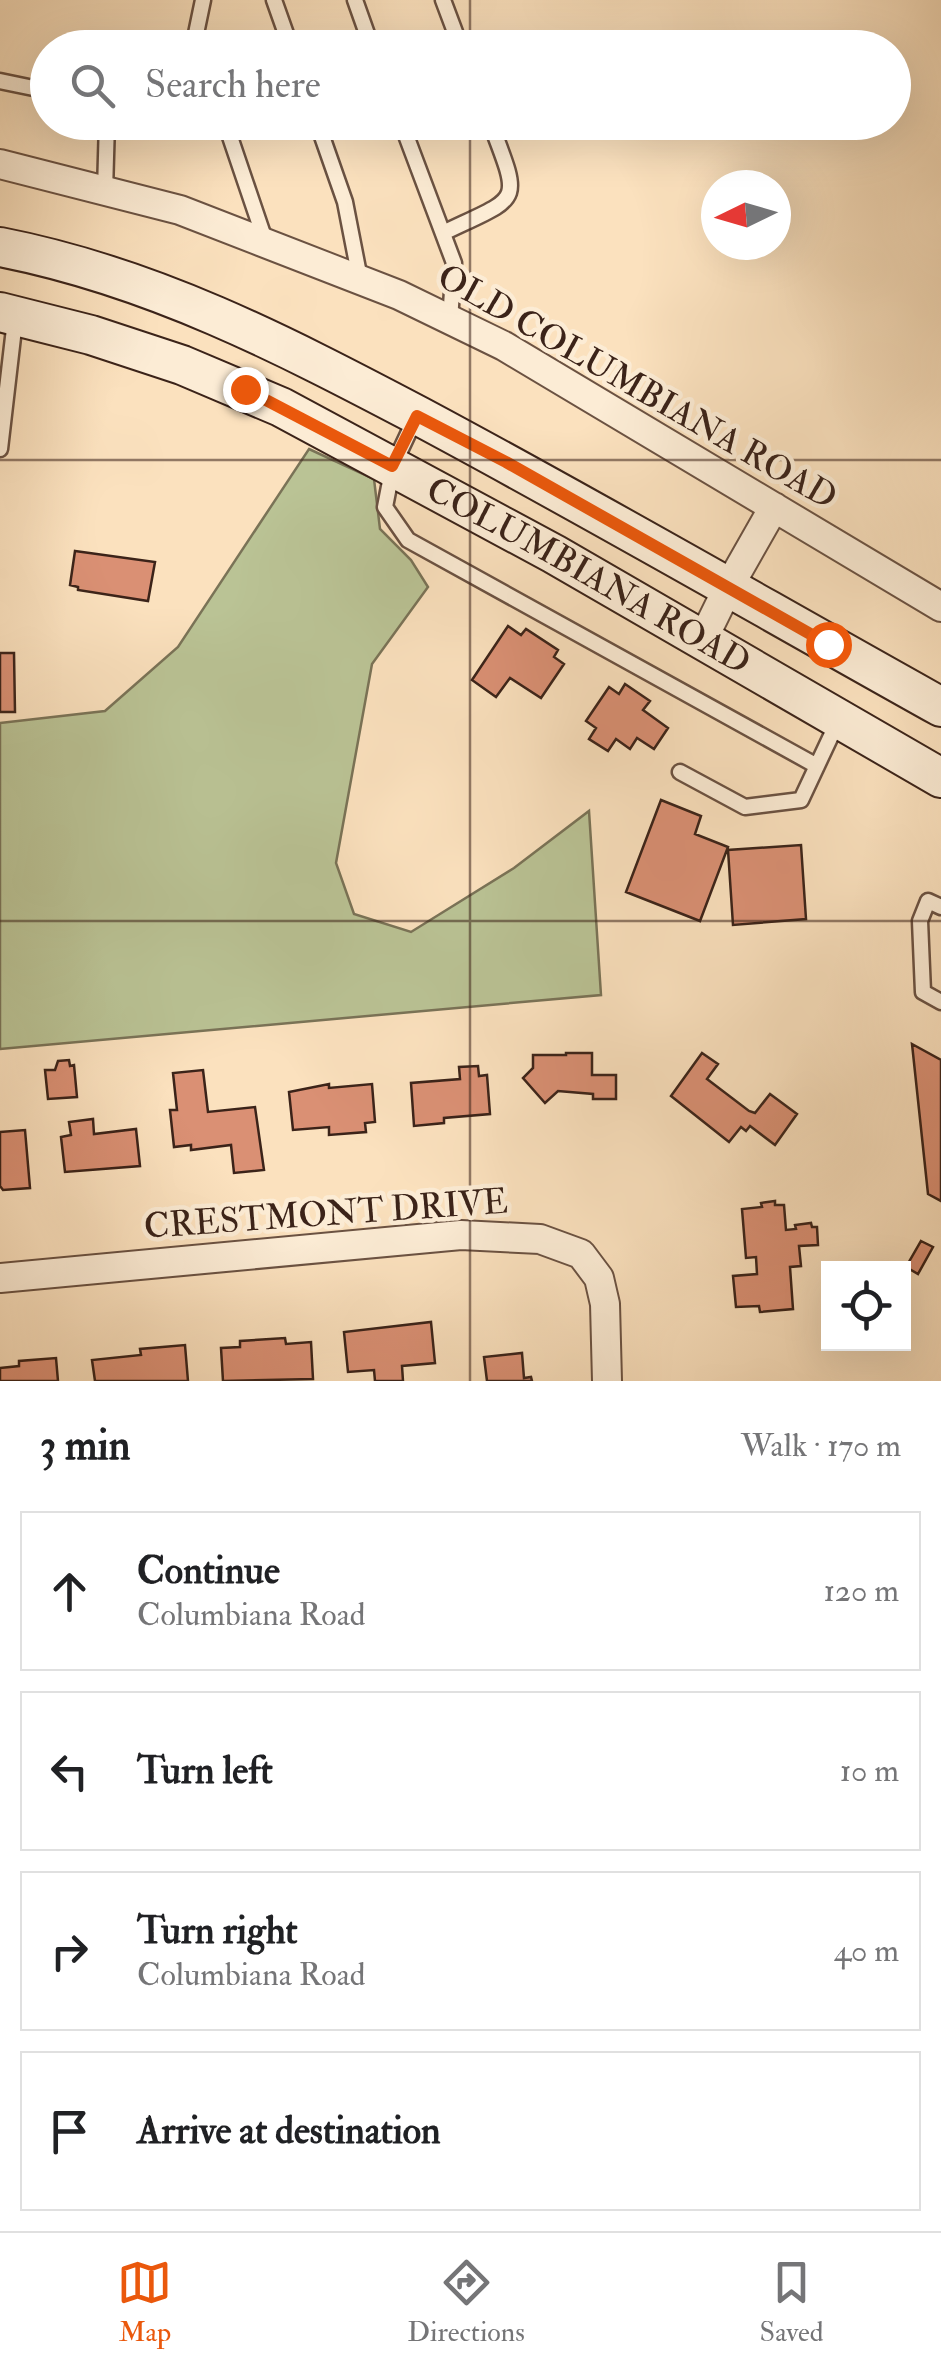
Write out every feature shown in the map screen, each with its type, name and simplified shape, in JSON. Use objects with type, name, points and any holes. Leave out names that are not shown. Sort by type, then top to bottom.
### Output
[{"type":"main road","points":[[8,314],[15,250]]},
{"type":"main road","name":"COLUMBIANA ROAD","points":[[15,250],[107,274],[193,303],[267,336],[506,462],[941,708]]},
{"type":"main road","name":"COLUMBIANA ROAD","points":[[8,314],[91,335],[245,389],[554,554],[941,778]]},
{"type":"street","name":"OLD COLUMBIANA ROAD","points":[[0,164],[180,210],[360,280],[450,320],[504,346],[941,607]]},
{"type":"street","points":[[702,641],[774,507]]},
{"type":"street","name":"CRESTMONT DRIVE","points":[[0,1278],[461,1235],[540,1239],[581,1254],[599,1278],[606,1304],[607,1381]]},
{"type":"lane","points":[[197,30],[203,0]]},
{"type":"lane","points":[[274,0],[285,30]]},
{"type":"lane","points":[[354,0],[365,30]]},
{"type":"lane","points":[[443,0],[454,30]]},
{"type":"lane","points":[[0,80],[30,87]]},
{"type":"lane","points":[[104,191],[107,140]]},
{"type":"lane","points":[[231,140],[266,244]]},
{"type":"lane","points":[[323,140],[345,202],[360,280]]},
{"type":"lane","points":[[408,140],[454,263],[450,320]]},
{"type":"lane","points":[[442,233],[503,204],[511,194],[511,179],[497,140]]},
{"type":"lane","points":[[0,449],[8,314]]},
{"type":"lane","points":[[417,416],[392,466],[385,507],[408,540],[818,766]]},
{"type":"lane","points":[[680,772],[744,807],[802,800],[838,720]]},
{"type":"lane","points":[[941,906],[928,901],[920,922],[923,992],[941,1002]]},
{"type":"green space","points":[[309,449],[374,479],[380,529],[411,560],[428,587],[372,664],[336,863],[354,914],[411,932],[514,868],[589,811],[601,995],[0,1049],[0,723],[105,711],[178,647]]},
{"type":"building","points":[[75,551],[155,562],[148,601],[78,590],[70,585]]},
{"type":"building","points":[[508,626],[521,635],[526,629],[558,650],[554,657],[564,664],[541,698],[510,678],[496,697],[472,680]]},
{"type":"building","points":[[0,653],[14,653],[15,712],[0,712]]},
{"type":"building","points":[[625,684],[650,701],[643,710],[668,728],[654,749],[637,738],[630,749],[616,739],[608,751],[589,739],[596,728],[586,721],[609,687],[619,694]]},
{"type":"building","points":[[661,800],[701,816],[695,834],[728,847],[700,921],[626,892]]},
{"type":"building","points":[[801,845],[806,919],[733,925],[728,850]]},
{"type":"building","points":[[912,1044],[941,1060],[941,1201],[928,1194]]},
{"type":"building","points":[[592,1053],[592,1075],[616,1075],[616,1099],[593,1099],[593,1094],[558,1091],[545,1103],[523,1078],[533,1068],[533,1055]]},
{"type":"building","points":[[702,1053],[718,1064],[707,1079],[749,1111],[755,1113],[770,1094],[797,1114],[775,1145],[750,1126],[746,1131],[741,1127],[729,1142],[671,1096]]},
{"type":"building","points":[[69,1060],[70,1066],[74,1065],[77,1097],[48,1099],[45,1070],[55,1070],[58,1061]]},
{"type":"building","points":[[478,1066],[479,1076],[487,1075],[490,1114],[444,1118],[444,1123],[414,1126],[411,1083],[460,1079],[459,1067]]},
{"type":"building","points":[[203,1070],[208,1112],[255,1107],[264,1170],[234,1173],[231,1145],[191,1150],[191,1145],[174,1147],[170,1110],[177,1110],[173,1073]]},
{"type":"building","points":[[329,1084],[329,1088],[372,1084],[375,1122],[365,1123],[366,1132],[329,1135],[329,1127],[293,1130],[289,1092]]},
{"type":"building","points":[[93,1119],[94,1134],[136,1129],[140,1166],[65,1172],[61,1137],[71,1135],[69,1122]]},
{"type":"building","points":[[25,1130],[30,1188],[3,1190],[0,1132]]},
{"type":"building","points":[[775,1201],[775,1205],[784,1205],[786,1230],[811,1223],[817,1227],[818,1245],[799,1246],[801,1266],[790,1267],[793,1309],[760,1312],[759,1306],[736,1307],[733,1276],[757,1274],[756,1257],[746,1258],[742,1209]]},
{"type":"building","points":[[921,1241],[933,1247],[918,1274],[911,1270],[909,1261]]},
{"type":"building","points":[[431,1322],[435,1363],[402,1366],[403,1381],[375,1381],[374,1370],[348,1372],[344,1332]]},
{"type":"building","points":[[285,1338],[286,1344],[311,1342],[313,1379],[223,1381],[221,1348],[240,1347],[240,1341]]},
{"type":"building","points":[[185,1345],[188,1381],[95,1381],[92,1360],[141,1355],[140,1349]]},
{"type":"building","points":[[522,1353],[524,1378],[531,1377],[532,1381],[487,1381],[484,1357]]},
{"type":"building","points":[[56,1358],[58,1381],[0,1381],[0,1368],[19,1366],[19,1361]]},
{"type":"route","points":[[245,389],[392,466],[417,416],[828,644]]}]
